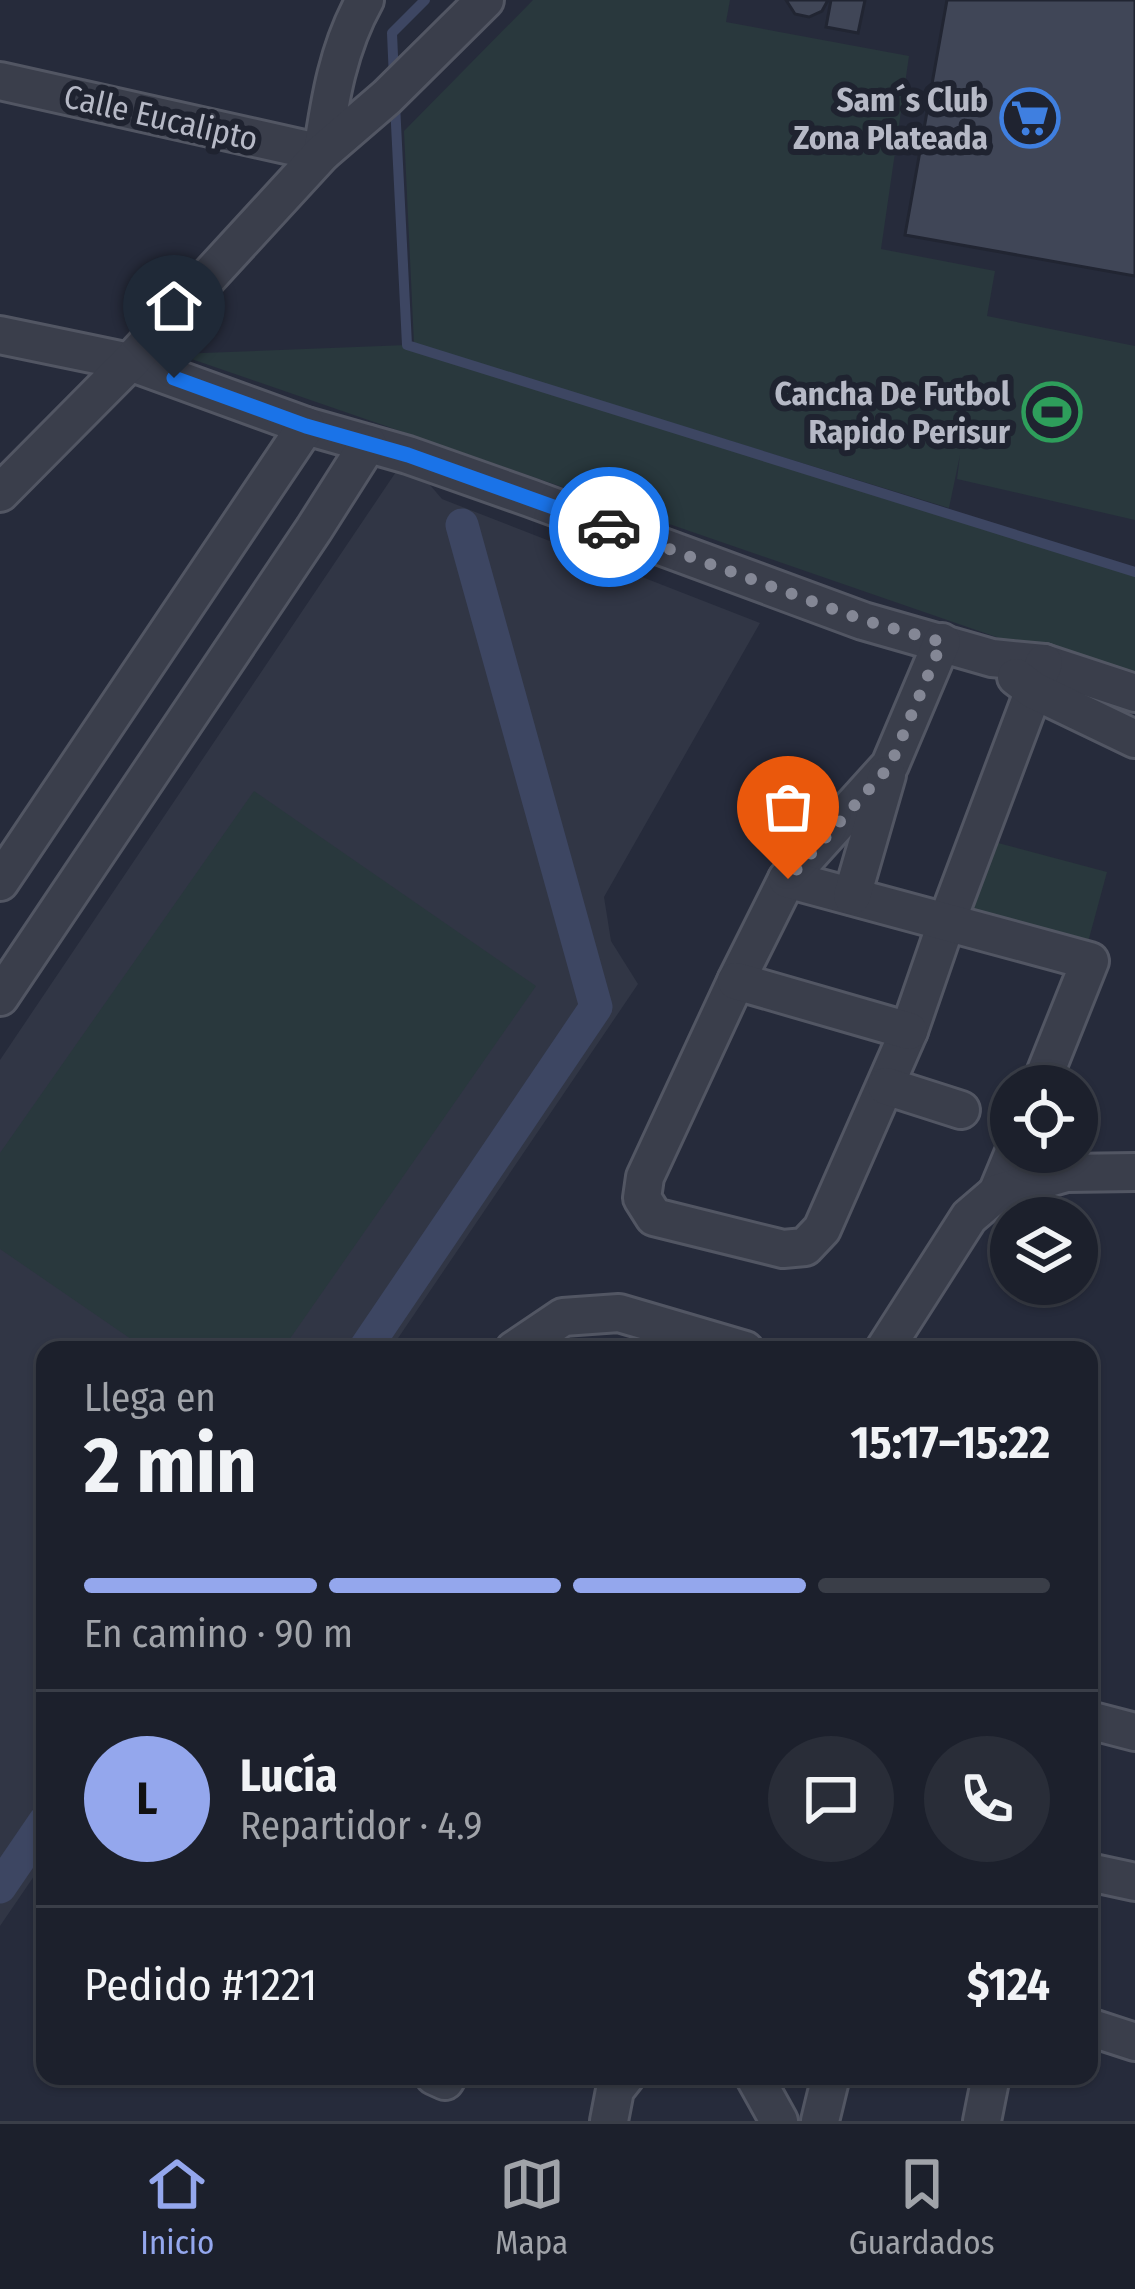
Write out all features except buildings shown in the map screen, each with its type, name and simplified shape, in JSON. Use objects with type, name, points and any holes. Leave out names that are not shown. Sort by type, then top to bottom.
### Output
[{"type":"street","points":[[322,153],[332,87],[349,29],[365,0]]},
{"type":"street","points":[[0,493],[130,362],[322,153],[387,97],[485,0]]},
{"type":"street","name":"Calle Eucalipto","points":[[0,80],[322,153]]},
{"type":"street","points":[[0,335],[130,362],[306,426],[530,498],[863,620],[1039,676],[1135,693]]},
{"type":"street","points":[[58,910],[2,879],[306,426]]},
{"type":"street","points":[[0,997],[12,955],[58,910],[368,444]]},
{"type":"street","points":[[259,496],[314,529]]},
{"type":"street","points":[[852,896],[890,766],[942,642]]},
{"type":"street","points":[[1039,676],[1135,740]]},
{"type":"street","points":[[890,766],[788,879],[645,1178],[642,1198],[654,1217],[783,1249],[805,1246],[822,1228],[909,1031],[1039,676]]},
{"type":"street","points":[[788,879],[1090,961],[1048,1065]]},
{"type":"street","points":[[736,981],[909,1031]]},
{"type":"street","points":[[886,1086],[961,1110]]},
{"type":"street","points":[[890,1341],[969,1217],[998,1193],[1066,1172],[1135,1172]]},
{"type":"street","points":[[998,1193],[1006,1173]]},
{"type":"street","points":[[527,1341],[563,1317],[619,1312],[705,1341]]},
{"type":"street","points":[[1098,1722],[1135,1732]]},
{"type":"street","points":[[1098,1874],[1135,1882]]},
{"type":"street","points":[[1098,2030],[1135,2042]]},
{"type":"street","points":[[609,2121],[620,2085]]},
{"type":"street","points":[[759,2085],[779,2121]]},
{"type":"street","points":[[820,2121],[829,2085]]},
{"type":"street","points":[[982,2121],[989,2085]]},
{"type":"shaded area","points":[[533,0],[730,0],[726,22],[909,56],[881,249],[995,271],[987,316],[1135,346],[1135,520],[957,479],[960,455],[949,508],[414,344],[404,131]]},
{"type":"shaded area","points":[[407,345],[1135,572],[1135,685],[177,354]]},
{"type":"shaded area","points":[[406,457],[442,499],[760,623],[604,897],[611,941],[638,984],[396,1341],[36,1341],[36,1873],[0,1926],[0,1060]]},
{"type":"shaded area","points":[[254,791],[536,986],[288,1341],[134,1341],[0,1249],[0,1153]]},
{"type":"shaded area","points":[[987,840],[1107,872],[1087,946],[967,914]]},
{"type":"waterway","points":[[394,79],[392,33],[425,0]]},
{"type":"waterway","points":[[395,104],[407,345],[1135,572]]},
{"type":"waterway","points":[[370,1341],[596,1007],[462,525]]},
{"type":"waterway","points":[[0,1887],[36,1834]]},
{"type":"way so far","points":[[609,527],[863,620],[942,642],[890,766],[788,879]]},
{"type":"place","name":"Sam´s Club Zona Plateada","points":[[1030,118]]},
{"type":"place","name":"Cancha De Futbol Rapido Perisur","points":[[1052,412]]},
{"type":"route","points":[[174,378],[609,527]]}]
